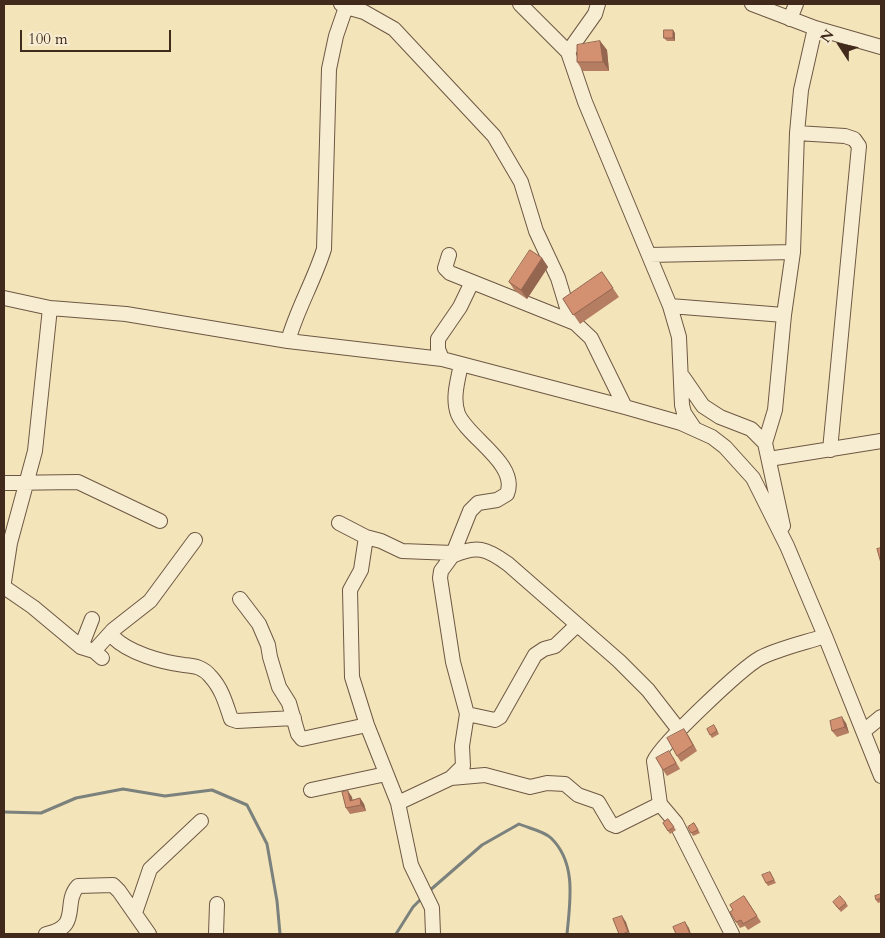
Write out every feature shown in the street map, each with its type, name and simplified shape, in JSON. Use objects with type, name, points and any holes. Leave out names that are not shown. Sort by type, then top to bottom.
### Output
[{"type":"street","points":[[520,4],[568,52],[585,102],[670,306],[679,337],[682,405],[684,413],[694,428]]},
{"type":"street","points":[[568,52],[595,14],[598,4]]},
{"type":"street","points":[[752,4],[815,28],[881,47]]},
{"type":"street","points":[[790,18],[796,4]]},
{"type":"street","points":[[288,341],[295,316],[317,273],[324,249],[329,69],[345,5],[364,12],[394,30],[494,136],[521,182],[536,231],[558,278],[568,311],[575,323],[591,338],[625,407]]},
{"type":"street","points":[[787,546],[765,443],[774,410],[793,252],[797,133],[801,90],[815,28]]},
{"type":"street","points":[[797,133],[845,136],[854,139],[858,146],[830,450]]},
{"type":"street","points":[[649,255],[793,252]]},
{"type":"street","points":[[449,255],[445,268],[447,271],[575,323]]},
{"type":"street","points":[[442,359],[438,349],[438,339],[460,307],[472,282]]},
{"type":"street","points":[[4,298],[50,308],[126,314],[288,341],[442,359],[625,407],[694,428],[712,437],[726,448],[753,478],[787,546],[865,730],[881,776]]},
{"type":"street","points":[[670,306],[784,315]]},
{"type":"street","points":[[4,582],[10,543],[35,450],[50,308]]},
{"type":"street","points":[[398,803],[451,778],[464,766],[462,746],[467,714],[453,662],[440,586],[441,571],[457,553],[459,536],[474,507],[478,504],[497,500],[507,494],[510,483],[505,471],[479,438],[464,425],[458,414],[456,392],[461,364]]},
{"type":"street","points":[[682,375],[703,406],[720,417],[751,429],[765,443]]},
{"type":"street","points":[[769,459],[881,441]]},
{"type":"street","points":[[4,483],[26,485],[41,482],[78,482],[160,521]]},
{"type":"street","points":[[339,523],[366,537],[381,540],[402,551],[457,553],[481,549],[495,554],[550,599],[648,690],[679,730]]},
{"type":"street","points":[[366,537],[362,570],[350,590],[352,676],[366,725],[398,803],[411,864],[432,908],[431,932]]},
{"type":"street","points":[[92,652],[150,601],[195,540]]},
{"type":"street","points":[[4,587],[92,652]]},
{"type":"street","points":[[240,599],[259,624],[268,645],[279,686],[289,704],[298,734],[302,739],[366,725]]},
{"type":"street","points":[[92,619],[92,652]]},
{"type":"street","points":[[467,714],[495,720],[500,718],[535,655],[544,649],[555,646],[577,625]]},
{"type":"street","points":[[732,934],[676,823],[660,804],[654,762],[679,730],[750,664],[773,653],[826,636]]},
{"type":"street","points":[[107,637],[113,637],[127,649],[138,654],[200,668],[211,676],[222,693],[231,719],[237,721],[294,718]]},
{"type":"street","points":[[865,730],[881,717]]},
{"type":"street","points":[[311,790],[386,774]]},
{"type":"street","points":[[451,778],[485,775],[530,787],[547,783],[565,784],[578,795],[598,802],[611,824],[616,826],[660,804]]},
{"type":"street","points":[[135,913],[150,869],[201,822]]},
{"type":"street","points":[[46,934],[58,932],[66,924],[74,891],[78,886],[112,886],[119,891],[149,934]]},
{"type":"street","points":[[216,934],[217,904]]},
{"type":"building","points":[[664,30],[673,30],[673,38],[664,38]]},
{"type":"building","points":[[600,41],[603,62],[577,62],[577,45]]},
{"type":"building","points":[[530,250],[542,258],[521,290],[509,282]]},
{"type":"building","points":[[602,272],[613,288],[573,315],[563,299]]},
{"type":"building","points":[[881,548],[881,563],[877,549]]},
{"type":"building","points":[[842,717],[845,727],[832,731],[830,721]]},
{"type":"building","points":[[714,725],[717,731],[710,735],[707,729]]},
{"type":"building","points":[[684,729],[693,745],[677,756],[667,738]]},
{"type":"building","points":[[669,751],[676,763],[663,770],[656,758]]},
{"type":"building","points":[[348,791],[350,801],[360,798],[361,805],[346,808],[342,792]]},
{"type":"building","points":[[668,819],[674,827],[668,831],[663,823]]},
{"type":"building","points":[[694,823],[698,830],[691,833],[688,827]]},
{"type":"building","points":[[770,872],[774,880],[766,883],[762,875]]},
{"type":"building","points":[[881,894],[881,898],[876,900],[875,896]]},
{"type":"building","points":[[744,896],[757,916],[743,924],[741,920],[736,922],[730,912],[733,910],[730,905]]},
{"type":"building","points":[[840,896],[846,903],[839,909],[833,902]]},
{"type":"building","points":[[622,916],[628,932],[619,934],[613,919]]},
{"type":"building","points":[[685,922],[690,934],[676,934],[673,927]]},
{"type":"waterway","points":[[4,812],[41,813],[76,798],[123,789],[165,796],[212,790],[247,805],[267,844],[277,901],[280,934]]},
{"type":"waterway","points":[[428,892],[482,845],[519,824],[551,838],[565,859],[570,883],[567,934]]},
{"type":"waterway","points":[[396,934],[413,907],[423,897]]}]
